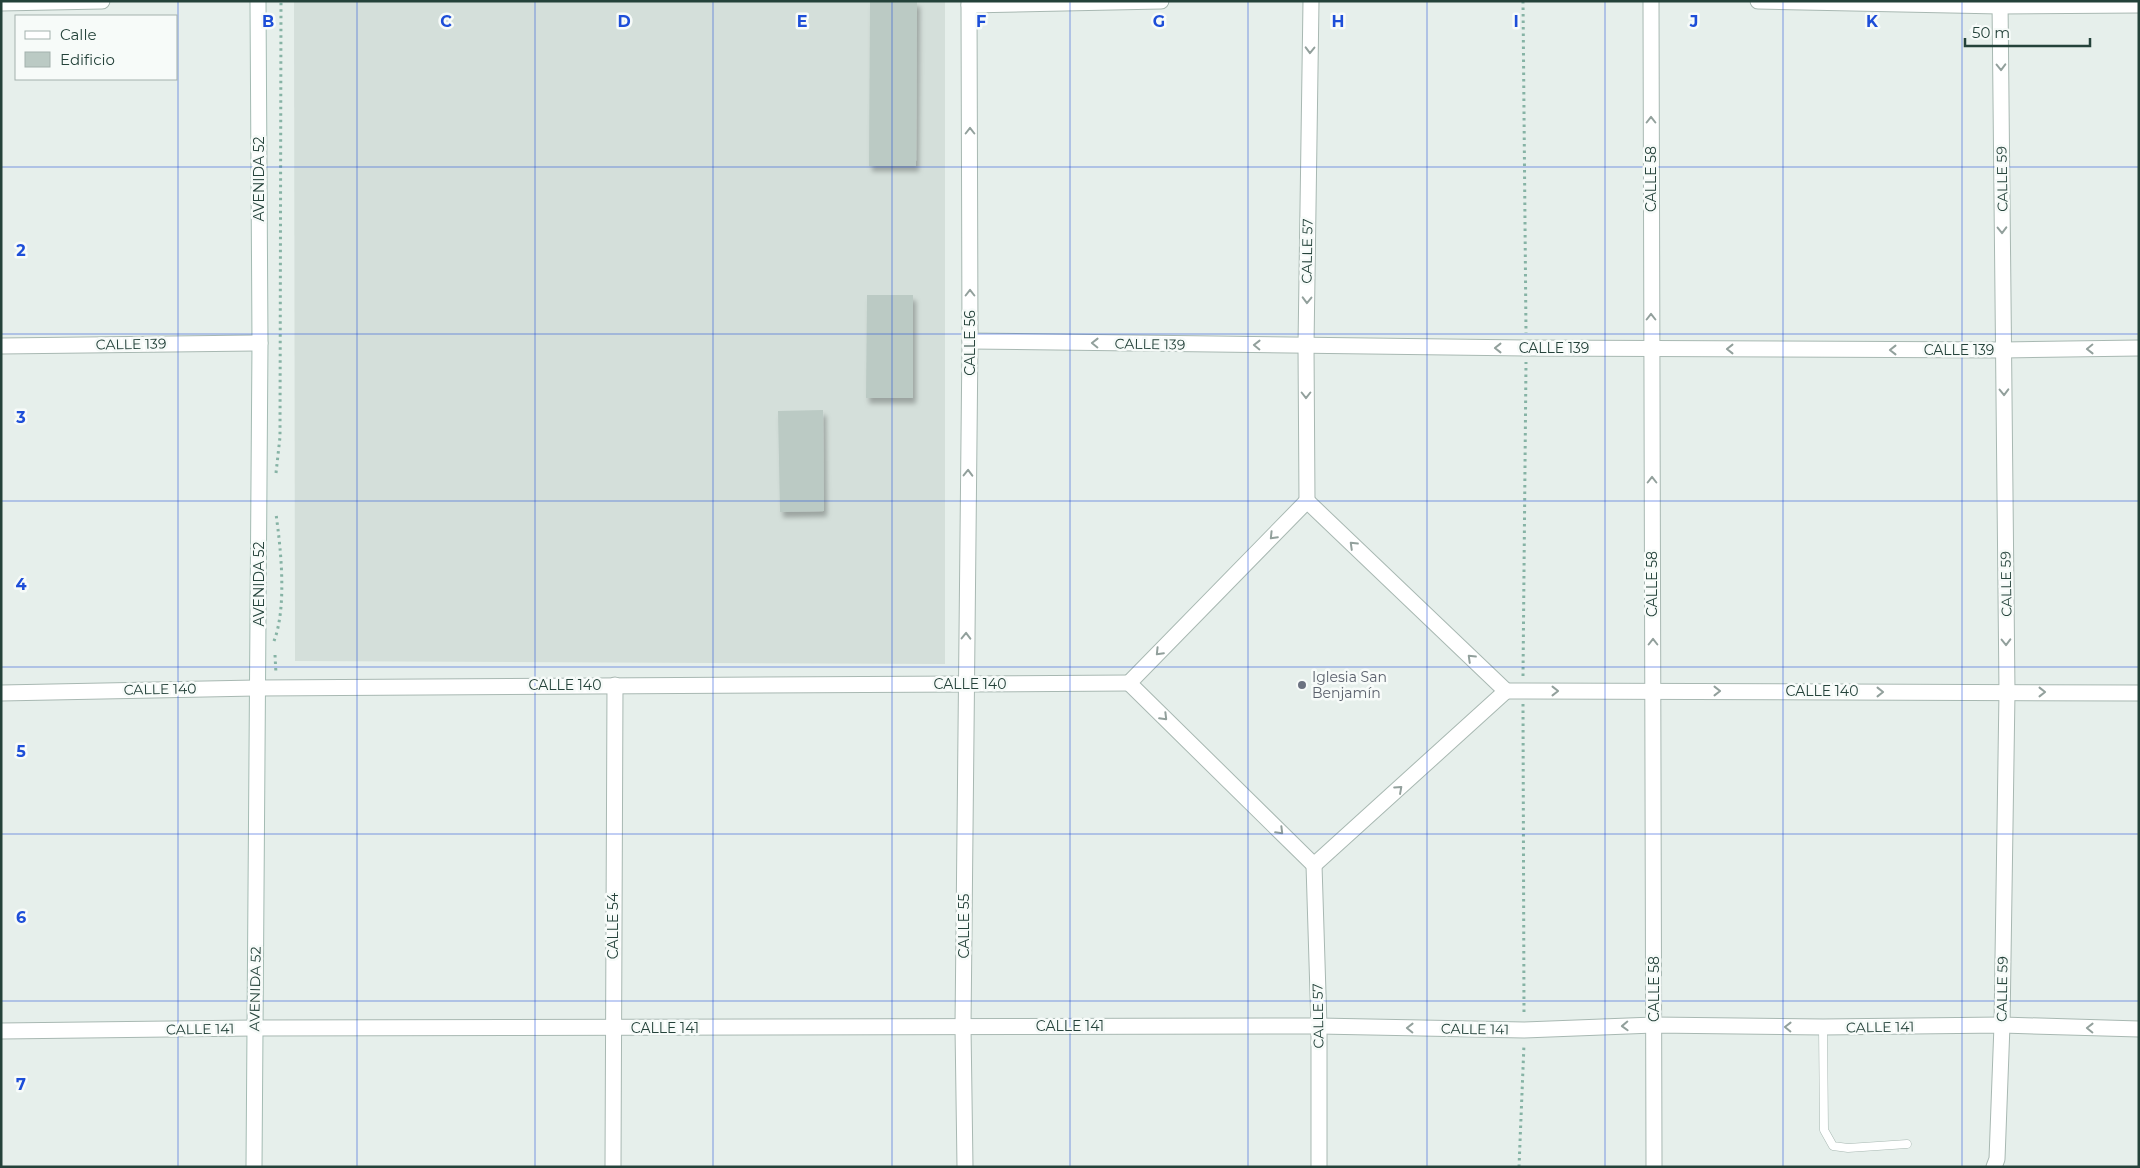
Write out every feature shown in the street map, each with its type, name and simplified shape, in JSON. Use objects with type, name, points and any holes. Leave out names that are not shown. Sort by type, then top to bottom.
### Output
[{"type":"street","points":[[1,3],[102,1]]},
{"type":"street","name":"AVENIDA 52","points":[[254,1167],[260,343],[258,1]]},
{"type":"street","points":[[969,3],[1161,1]]},
{"type":"street","name":"CALLE 57","points":[[1307,502],[1306,346],[1311,1]]},
{"type":"street","name":"CALLE 58","points":[[1651,1],[1654,1167]]},
{"type":"street","points":[[1758,1],[2139,5]]},
{"type":"street","name":"CALLE 56","points":[[965,684],[970,341],[969,3]]},
{"type":"street","name":"CALLE 59","points":[[1994,1167],[1997,1159],[2002,1025],[2007,692],[2000,4]]},
{"type":"street","name":"CALLE 139","points":[[970,341],[1526,348],[2003,350],[2139,348]]},
{"type":"street","name":"CALLE 139","points":[[1,346],[260,343]]},
{"type":"street","points":[[1307,502],[1506,691],[1314,865],[1129,683],[1307,502]]},
{"type":"street","name":"CALLE 140","points":[[1,692],[277,687],[1129,683]]},
{"type":"street","name":"CALLE 55","points":[[965,684],[963,1027],[965,1167]]},
{"type":"street","name":"CALLE 54","points":[[613,1167],[615,685]]},
{"type":"street","name":"CALLE 140","points":[[1506,691],[2139,693]]},
{"type":"street","name":"CALLE 57","points":[[1314,865],[1319,1026],[1319,1167]]},
{"type":"street","name":"CALLE 141","points":[[1,1032],[254,1028],[1319,1026],[1524,1030],[1654,1025],[1824,1027],[2002,1025],[2139,1029]]},
{"type":"lane","points":[[1824,1027],[1824,1130],[1833,1146],[1848,1148],[1907,1144]]},
{"type":"path","points":[[276,480],[280,437],[281,1]]},
{"type":"path","points":[[1519,1167],[1524,1030],[1522,690],[1526,348],[1523,1]]},
{"type":"path","points":[[274,642],[280,626],[281,551],[275,506]]},
{"type":"path","points":[[275,651],[277,687]]},
{"type":"shaded area","points":[[294,1],[945,1],[945,664],[295,661]]},
{"type":"building","points":[[870,1],[917,1],[916,166],[869,166]]},
{"type":"building","points":[[867,295],[913,295],[913,398],[866,398]]},
{"type":"building","points":[[823,410],[824,511],[780,512],[778,411]]},
{"type":"place","name":"Iglesia San Benjamín","points":[[1302,685]]}]
